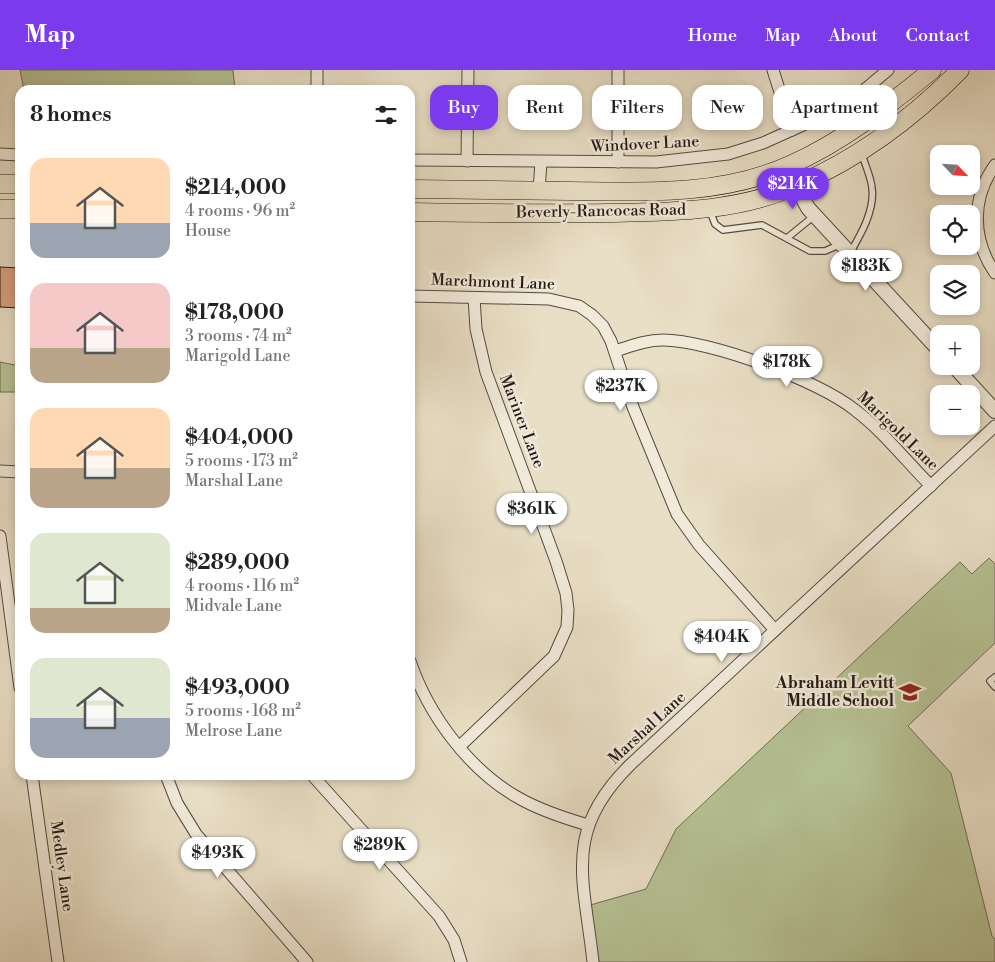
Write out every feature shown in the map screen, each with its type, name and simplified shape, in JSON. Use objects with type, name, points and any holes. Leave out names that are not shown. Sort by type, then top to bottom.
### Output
[{"type":"main road","name":"Beverly-Rancocas Road","points":[[415,189],[540,191],[690,190],[735,182],[789,166],[828,146],[932,70]]},
{"type":"main road","name":"Beverly-Rancocas Road","points":[[418,212],[665,212],[734,204],[796,186],[862,151],[890,132],[960,70]]},
{"type":"main road","points":[[0,184],[15,184]]},
{"type":"main road","points":[[418,212],[454,200],[517,200],[530,198],[540,191]]},
{"type":"main road","points":[[0,209],[15,209]]},
{"type":"street","points":[[317,70],[317,85]]},
{"type":"street","points":[[466,161],[468,70]]},
{"type":"street","points":[[618,70],[618,162]]},
{"type":"street","points":[[773,70],[778,85]]},
{"type":"street","name":"Windover Lane","points":[[870,85],[888,70]]},
{"type":"street","name":"Windover Lane","points":[[415,160],[673,161],[728,154],[763,143],[792,130]]},
{"type":"street","points":[[0,154],[15,155]]},
{"type":"street","points":[[540,162],[540,191]]},
{"type":"street","points":[[995,165],[986,179],[977,210],[982,252],[995,273]]},
{"type":"street","points":[[789,166],[796,186],[815,215],[930,340]]},
{"type":"street","name":"Marchmont Lane","points":[[415,296],[550,299],[579,306],[592,314],[603,326],[615,351],[633,407],[677,514],[700,545],[775,630]]},
{"type":"street","name":"Mariner Lane","points":[[460,746],[554,656],[567,627],[568,610],[566,593],[556,561],[486,372],[476,329],[474,298]]},
{"type":"street","name":"Marigold Lane","points":[[615,351],[649,341],[688,342],[731,354],[796,378],[828,392],[856,410],[931,486]]},
{"type":"street","points":[[962,375],[995,411]]},
{"type":"street","name":"Marshal Lane","points":[[593,962],[581,865],[582,848],[588,825],[599,802],[619,776],[995,426]]},
{"type":"street","points":[[0,471],[15,472]]},
{"type":"street","points":[[0,536],[15,650]]},
{"type":"street","points":[[415,673],[425,697],[460,746],[490,778],[516,797],[543,810],[588,825]]},
{"type":"street","name":"Medley Lane","points":[[33,780],[58,962]]},
{"type":"street","points":[[168,780],[176,803],[196,834],[307,962]]},
{"type":"street","points":[[317,780],[439,916],[454,940],[461,962]]},
{"type":"lane","points":[[709,207],[715,224],[723,230],[762,225],[810,251],[846,248],[860,237],[869,214],[872,188],[862,151]]},
{"type":"lane","points":[[786,238],[815,215]]},
{"type":"lane","points":[[995,677],[990,681],[995,687]]},
{"type":"green space","points":[[20,70],[233,70],[234,85],[23,85]]},
{"type":"green space","points":[[0,362],[15,365],[15,392],[0,392]]},
{"type":"green space","name":"Abraham Levitt Middle School","points":[[989,558],[995,564],[995,643],[908,726],[951,773],[992,936],[995,939],[995,962],[592,962],[587,906],[646,889],[676,829],[960,562],[972,574]]},
{"type":"building","points":[[0,267],[15,268],[15,308],[0,307]]},
{"type":"place","name":"Abraham Levitt Middle School","points":[[910,692]]}]
